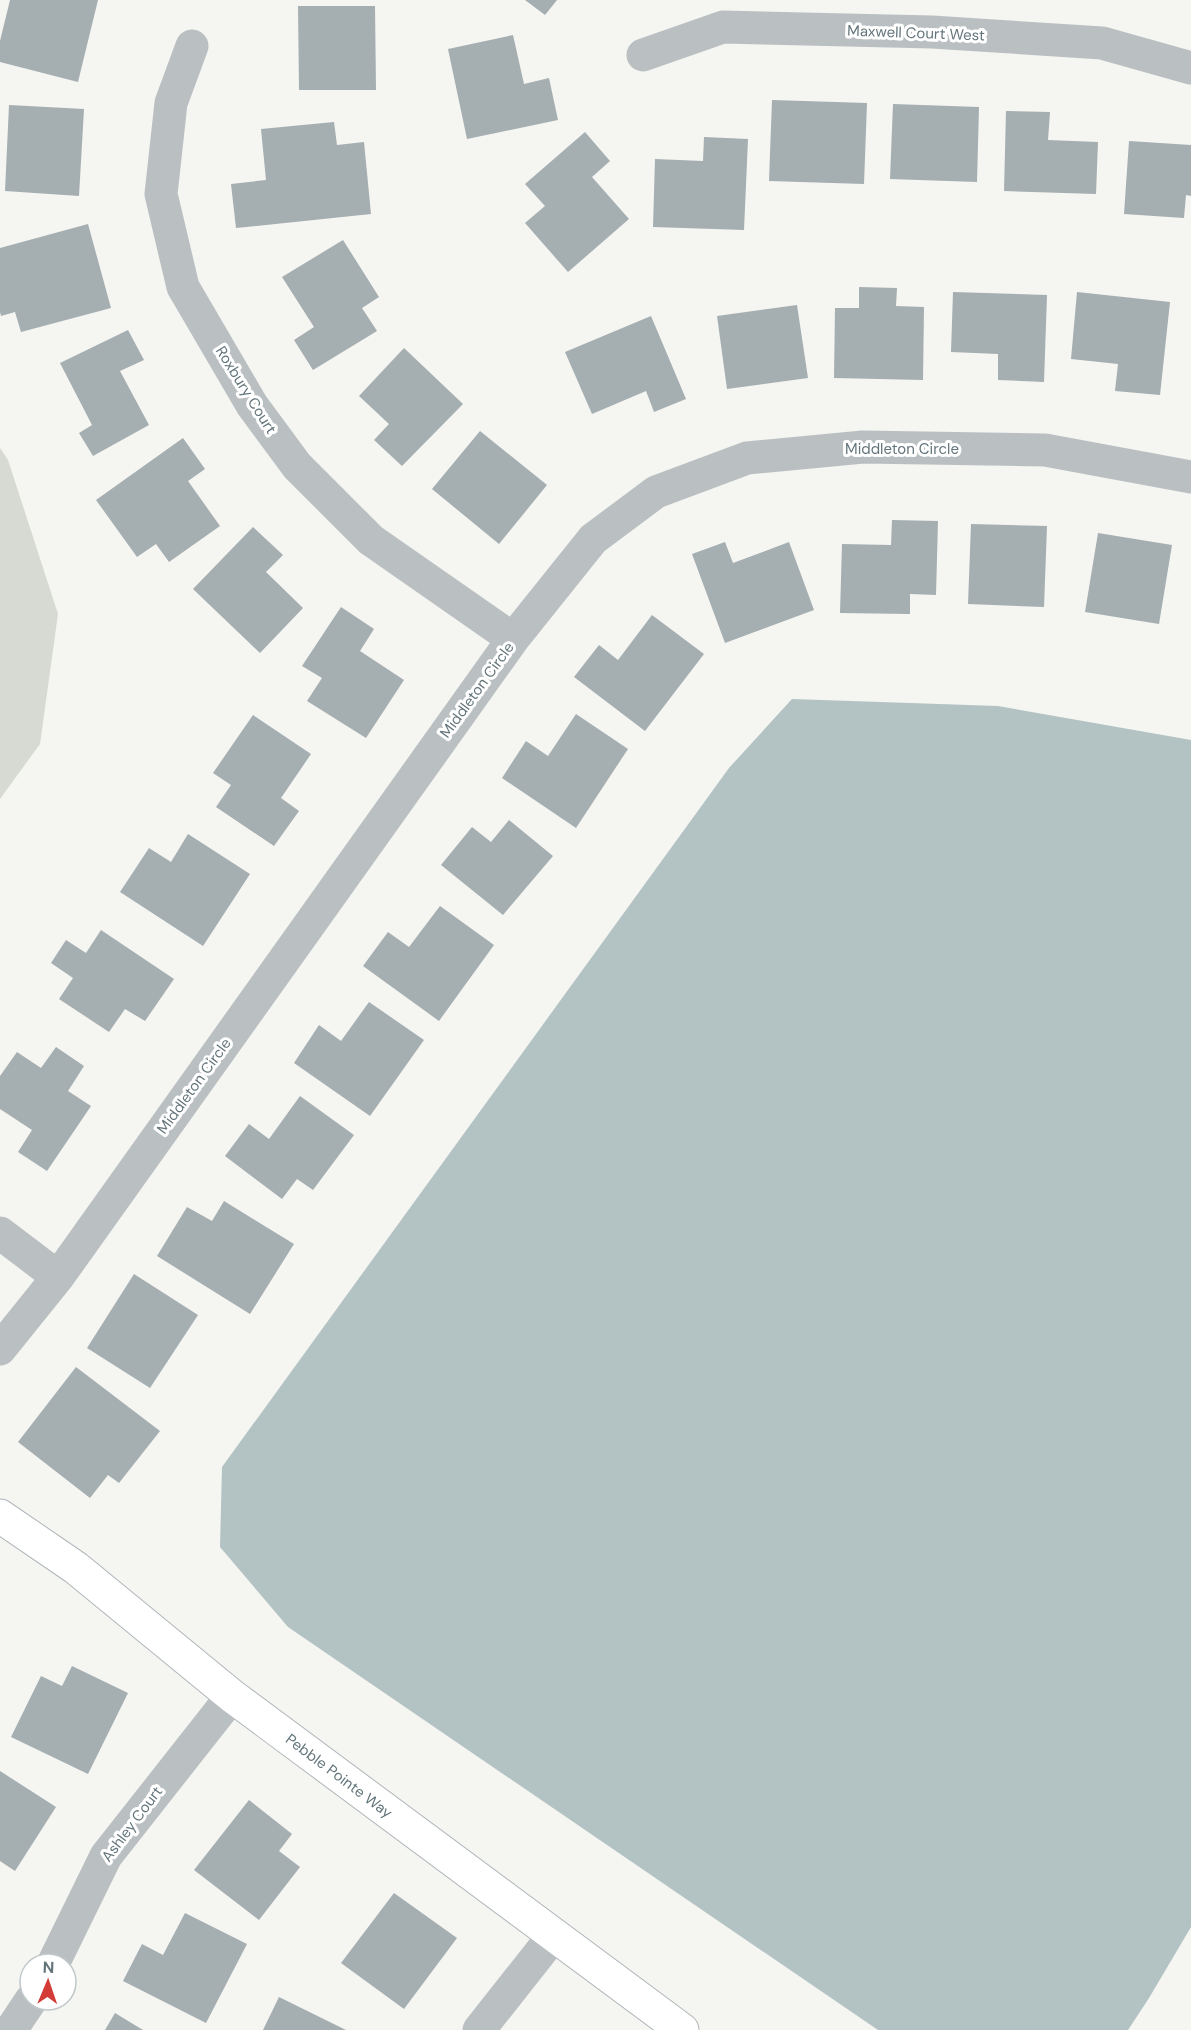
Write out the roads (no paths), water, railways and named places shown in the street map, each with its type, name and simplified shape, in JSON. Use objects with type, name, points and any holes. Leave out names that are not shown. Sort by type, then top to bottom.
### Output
[{"type":"street","name":"Maxwell Court West","points":[[643,55],[723,27],[909,31],[1102,43],[1191,68]]},
{"type":"street","name":"Roxbury Court","points":[[192,46],[171,103],[161,194],[183,287],[252,405],[297,466],[371,540],[513,639]]},
{"type":"street","name":"Middleton Circle","points":[[0,1349],[58,1277],[513,639],[593,539],[656,492],[747,458],[863,447],[1045,450],[1191,477]]},
{"type":"street","points":[[0,1233],[58,1277]]},
{"type":"street","name":"Pebble Pointe Way","points":[[0,1516],[76,1568],[232,1696],[682,2030]]},
{"type":"street","name":"Ashley Court","points":[[59,1952],[106,1856],[232,1696]]},
{"type":"street","points":[[479,2030],[554,1935]]},
{"type":"street","points":[[11,2030],[23,2012]]}]
